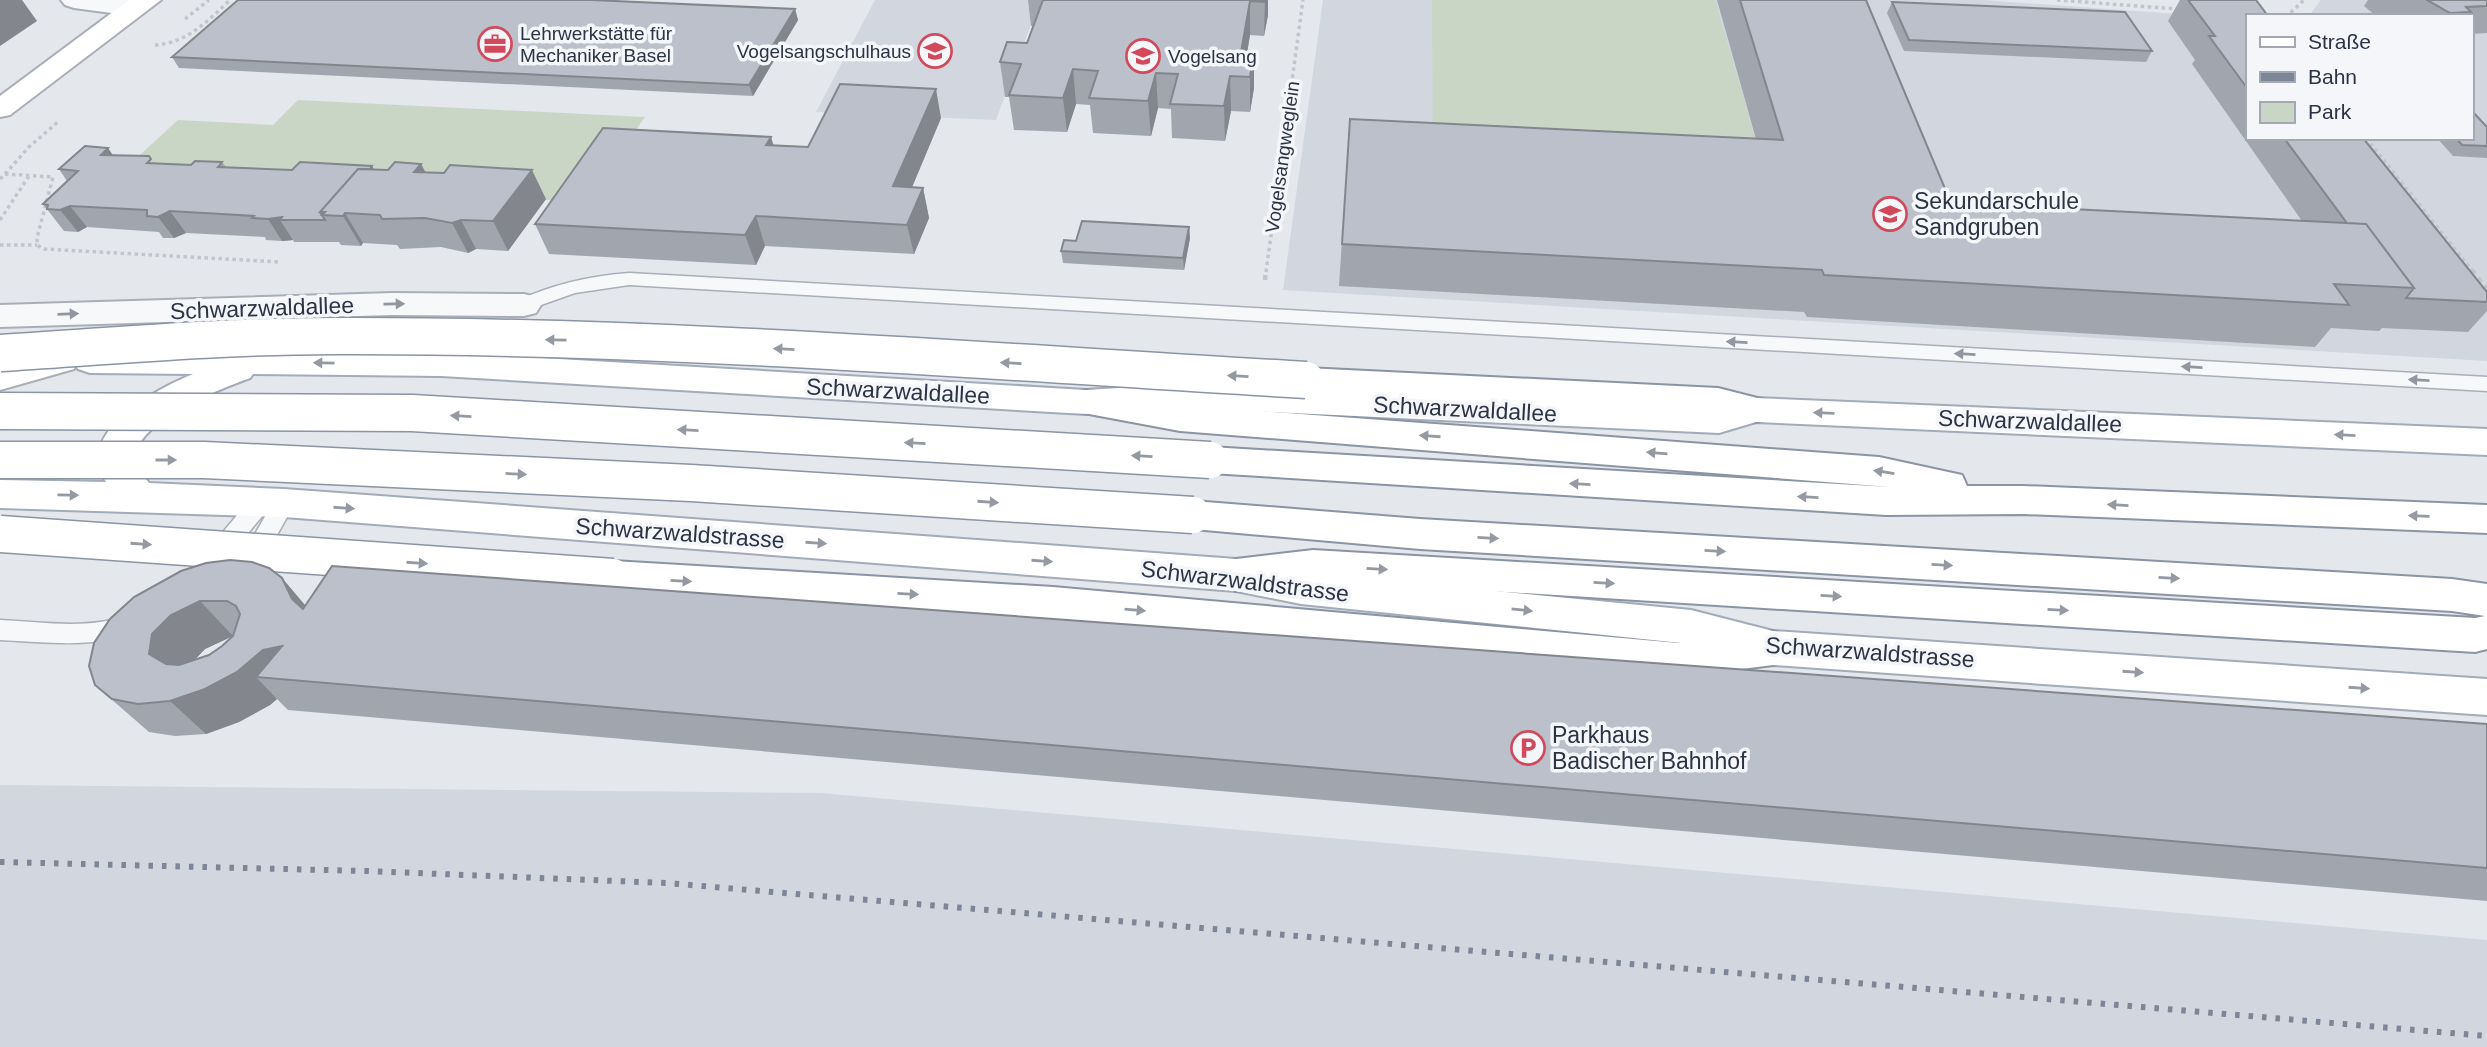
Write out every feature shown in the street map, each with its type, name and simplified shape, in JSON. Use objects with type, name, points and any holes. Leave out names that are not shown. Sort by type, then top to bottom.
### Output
[{"type":"main road","points":[[0,109],[142,2]]},
{"type":"main road","points":[[0,353],[248,338],[335,336],[607,341],[1718,400],[1756,410]]},
{"type":"main road","name":"Schwarzwaldallee","points":[[0,361],[441,364],[1086,402],[1184,396],[1719,420],[1756,410],[2487,442]]},
{"type":"main road","points":[[0,378],[62,361]]},
{"type":"main road","points":[[157,496],[129,486],[118,471],[118,450],[138,423],[168,401],[195,386],[264,362]]},
{"type":"main road","points":[[1086,402],[1180,418],[1879,471],[2023,500]]},
{"type":"main road","points":[[0,411],[412,413],[1886,501],[2023,500],[2487,519]]},
{"type":"main road","points":[[0,460],[204,460],[691,482],[1193,515],[1420,534],[2452,595],[2487,600]]},
{"type":"main road","name":"Schwarzwaldstrasse","points":[[0,494],[157,496],[272,503],[1236,575],[1301,588],[1691,627],[1773,648],[2487,696]]},
{"type":"main road","points":[[0,534],[612,577],[1052,603],[1678,660],[1773,648]]},
{"type":"main road","points":[[1236,575],[1314,565],[2475,635],[2487,632]]},
{"type":"street","points":[[74,0],[142,2]]},
{"type":"street","name":"Schwarzwaldallee","points":[[0,316],[392,304],[524,305]]},
{"type":"street","name":"Schwarzwaldallee","points":[[441,364],[524,305]]},
{"type":"lane","name":"Schwarzwaldallee","points":[[524,305],[551,291],[580,284],[629,279],[2487,384]]},
{"type":"lane","points":[[204,570],[272,503]]},
{"type":"lane","points":[[258,583],[254,566],[266,534],[272,503]]},
{"type":"lane","points":[[0,630],[107,631],[118,630],[148,617]]},
{"type":"path","points":[[150,45],[173,43],[183,38],[230,0]]},
{"type":"path","name":"Vogelsangweglein","points":[[1260,314],[1303,0]]},
{"type":"path","points":[[2057,0],[2188,10]]},
{"type":"path","points":[[2289,14],[2304,0]]},
{"type":"path","points":[[2367,140],[2487,289]]},
{"type":"path","points":[[0,179],[5,174],[53,177],[37,245]]},
{"type":"path","points":[[0,220],[30,176]]},
{"type":"path","points":[[0,245],[37,245],[44,249],[286,262]]},
{"type":"shaded area","name":"Vogelsangschulhaus","points":[[875,0],[1040,0],[996,120],[816,112]]},
{"type":"shaded area","name":"Sekundarschule Sandgruben","points":[[1323,0],[1983,0],[2246,19],[2246,140],[2473,140],[2473,14],[2310,14],[2321,0],[2487,0],[2487,361],[1283,290]]},
{"type":"shaded area","points":[[0,785],[820,793],[2487,940],[2487,1047],[0,1047]]},
{"type":"green space","points":[[1432,0],[1715,0],[1768,182],[1433,165]]},
{"type":"green space","points":[[298,100],[645,117],[585,202],[117,176],[178,120],[273,125]]},
{"type":"building","name":"Lehrwerkstätte für Mechaniker Basel","points":[[238,0],[592,0],[795,9],[749,85],[172,57]]},
{"type":"building","name":"Vogelsang","points":[[1043,0],[1265,0],[1265,2],[1250,1],[1241,52],[1254,53],[1250,77],[1230,76],[1224,106],[1170,104],[1178,74],[1156,73],[1148,101],[1089,98],[1098,71],[1073,69],[1063,98],[1009,95],[1021,64],[1000,62],[1007,42],[1027,43]]},
{"type":"building","points":[[1740,0],[1866,0],[1951,203],[2366,224],[2414,288],[2334,284],[2349,305],[1824,275],[1822,270],[1342,244],[1350,119],[1783,140]]},
{"type":"building","points":[[2188,0],[2256,0],[2266,14],[2246,14],[2246,87],[2209,36],[2215,36]]},
{"type":"building","points":[[2427,0],[2487,0],[2487,6],[2466,7],[2471,12],[2450,13]]},
{"type":"building","points":[[1892,2],[2125,12],[2152,51],[1909,40]]},
{"type":"building","points":[[840,84],[936,89],[893,186],[923,188],[907,225],[756,216],[745,235],[535,224],[603,128],[771,137],[766,145],[808,147]]},
{"type":"building","points":[[2473,112],[2487,127],[2487,146],[2462,145],[2458,140],[2473,140]]},
{"type":"building","points":[[2285,140],[2365,140],[2487,292],[2487,302],[2406,298],[2414,288],[2366,224],[2347,223]]},
{"type":"building","points":[[85,146],[108,148],[101,155],[149,156],[151,159],[147,163],[191,165],[195,161],[222,162],[218,167],[292,170],[300,162],[372,166],[370,169],[358,169],[320,212],[325,220],[280,220],[282,217],[268,219],[170,211],[158,217],[147,216],[147,210],[70,206],[60,210],[47,209],[48,205],[43,204],[78,171],[59,169]]},
{"type":"building","points":[[395,162],[421,164],[414,172],[444,173],[450,165],[532,170],[493,221],[461,220],[452,223],[425,218],[382,219],[380,215],[322,215],[325,212],[320,212],[358,169],[388,170]]},
{"type":"building","points":[[1082,221],[1189,227],[1183,258],[1061,251],[1064,240],[1076,241]]},
{"type":"building","name":"Parkhaus Badischer Bahnhof","points":[[230,560],[252,562],[269,568],[282,578],[292,599],[303,609],[332,566],[2487,724],[2487,868],[256,677],[282,646],[263,650],[237,672],[205,689],[170,701],[138,704],[112,699],[95,685],[89,666],[94,643],[110,619],[134,597],[181,571],[206,563]],"holes":[[[200,601],[227,601],[236,606],[240,614],[233,636],[209,655],[179,665],[166,664],[149,654],[152,634],[171,615]]]},
{"type":"railway","points":[[0,862],[366,871],[666,883],[2487,1036]]},
{"type":"place","name":"Lehrwerkstätte für Mechaniker Basel","points":[[495,44]]},
{"type":"place","name":"Vogelsangschulhaus","points":[[935,51]]},
{"type":"place","name":"Vogelsang","points":[[1143,56]]},
{"type":"place","name":"Sekundarschule Sandgruben","points":[[1890,214]]},
{"type":"place","name":"Parkhaus Badischer Bahnhof","points":[[1528,748]]}]
